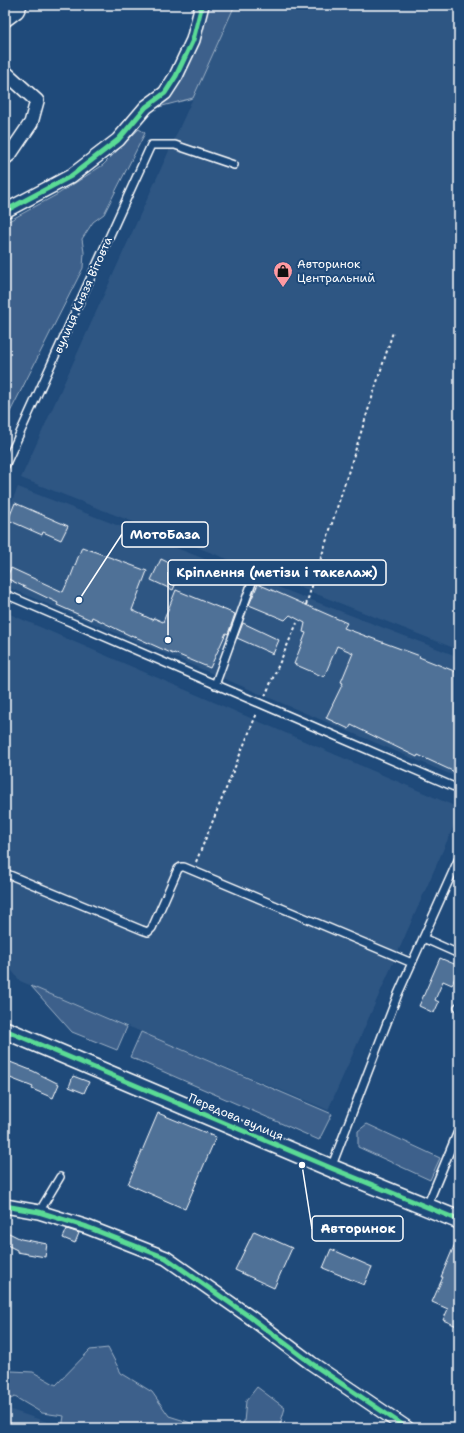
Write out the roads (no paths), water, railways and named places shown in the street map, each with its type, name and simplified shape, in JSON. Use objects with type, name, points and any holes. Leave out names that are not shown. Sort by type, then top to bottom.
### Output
[{"type":"street","points":[[5,20],[17,11],[20,5]]},
{"type":"street","points":[[5,211],[71,176],[118,140],[146,107],[165,93],[176,76],[193,40],[202,5]]},
{"type":"street","points":[[5,72],[37,101],[31,122],[10,154],[5,158]]},
{"type":"street","name":"Передова вулиця","points":[[5,1030],[331,1168],[459,1220]]},
{"type":"street","points":[[5,1206],[39,1212],[87,1227],[166,1258],[250,1317],[311,1363],[407,1428]]},
{"type":"lane","name":"вулиця Князя Вітовта","points":[[5,466],[151,145],[175,146],[234,165]]},
{"type":"lane","points":[[215,685],[254,578]]},
{"type":"lane","points":[[5,594],[459,789]]},
{"type":"lane","points":[[331,1168],[398,994],[459,858]]},
{"type":"lane","points":[[5,873],[148,932],[152,928],[178,869],[181,867],[412,963]]},
{"type":"lane","points":[[423,938],[459,954]]},
{"type":"lane","points":[[427,1206],[459,1129]]},
{"type":"lane","points":[[39,1212],[60,1177]]},
{"type":"place","name":"Авторинок Центральний","points":[[283,288]]},
{"type":"place","name":"МотоБаза","points":[[79,600]]},
{"type":"place","name":"Кріплення (метізи і такелаж)","points":[[168,640]]},
{"type":"place","name":"Авторинок","points":[[302,1165]]}]
